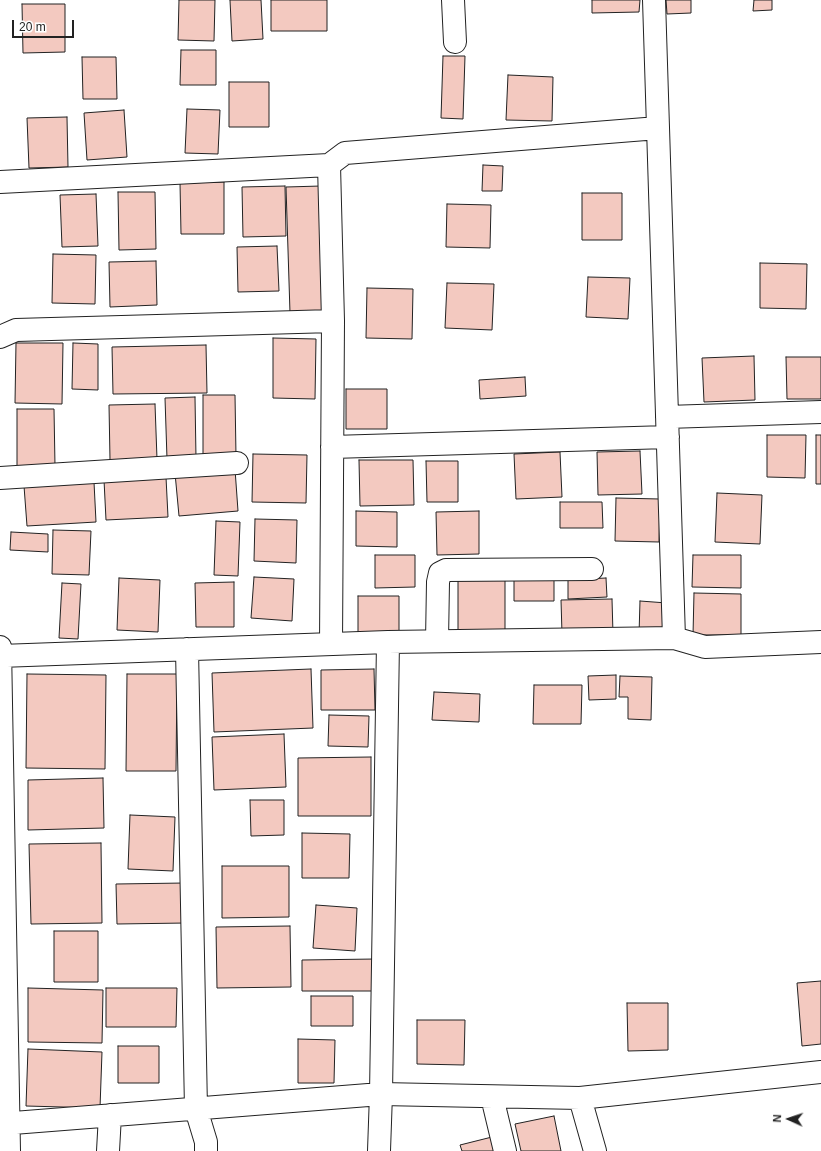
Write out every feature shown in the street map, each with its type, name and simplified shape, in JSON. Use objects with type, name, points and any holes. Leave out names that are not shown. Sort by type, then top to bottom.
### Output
[{"type":"street","points":[[453,0],[455,42]]},
{"type":"street","points":[[654,0],[674,638]]},
{"type":"street","points":[[0,182],[329,165],[345,153],[658,128]]},
{"type":"street","points":[[329,165],[333,321],[331,644]]},
{"type":"street","points":[[0,337],[16,330],[333,321]]},
{"type":"street","points":[[332,447],[667,427],[821,412]]},
{"type":"street","points":[[0,478],[237,463]]},
{"type":"street","points":[[436,642],[438,582],[440,573],[446,570],[592,569]]},
{"type":"street","points":[[0,656],[388,642],[674,638],[705,647],[821,642]]},
{"type":"street","points":[[379,1151],[388,642]]},
{"type":"street","points":[[0,647],[4,1123],[9,1151]]},
{"type":"street","points":[[187,649],[196,1109],[206,1142],[206,1151]]},
{"type":"street","points":[[4,1123],[381,1094],[580,1098],[821,1072]]},
{"type":"street","points":[[492,1097],[506,1151]]},
{"type":"street","points":[[580,1098],[595,1151]]},
{"type":"street","points":[[108,1151],[110,1115]]},
{"type":"building","points":[[179,0],[215,0],[214,41],[178,40]]},
{"type":"building","points":[[230,0],[261,0],[263,39],[232,41]]},
{"type":"building","points":[[271,0],[327,0],[327,31],[271,31]]},
{"type":"building","points":[[592,0],[640,0],[639,12],[592,13]]},
{"type":"building","points":[[666,0],[691,0],[691,13],[667,14]]},
{"type":"building","points":[[754,0],[772,0],[772,10],[753,11]]},
{"type":"building","points":[[22,4],[65,4],[65,52],[23,53]]},
{"type":"building","points":[[181,50],[216,50],[216,85],[180,85]]},
{"type":"building","points":[[443,56],[465,56],[463,119],[441,118]]},
{"type":"building","points":[[82,57],[116,57],[117,99],[83,99]]},
{"type":"building","points":[[508,75],[553,77],[552,121],[506,120]]},
{"type":"building","points":[[229,82],[269,82],[269,127],[229,127]]},
{"type":"building","points":[[187,109],[220,110],[218,154],[185,153]]},
{"type":"building","points":[[124,110],[127,157],[87,160],[84,113]]},
{"type":"building","points":[[67,117],[68,167],[29,168],[27,118]]},
{"type":"building","points":[[483,165],[503,166],[502,191],[482,191]]},
{"type":"building","points":[[224,182],[224,234],[181,234],[180,183]]},
{"type":"building","points":[[285,186],[286,236],[243,237],[242,187]]},
{"type":"building","points":[[321,186],[324,312],[290,313],[286,187]]},
{"type":"building","points":[[118,192],[155,192],[156,249],[119,250]]},
{"type":"building","points":[[582,193],[622,193],[622,240],[582,240]]},
{"type":"building","points":[[96,194],[98,246],[62,247],[60,195]]},
{"type":"building","points":[[447,204],[491,205],[490,248],[446,247]]},
{"type":"building","points":[[277,246],[279,291],[238,292],[237,247]]},
{"type":"building","points":[[53,254],[96,255],[95,304],[52,303]]},
{"type":"building","points":[[156,261],[157,305],[110,307],[109,262]]},
{"type":"building","points":[[760,263],[807,264],[806,309],[760,308]]},
{"type":"building","points":[[588,277],[630,278],[628,319],[586,317]]},
{"type":"building","points":[[447,283],[494,284],[492,330],[445,328]]},
{"type":"building","points":[[367,288],[413,289],[412,339],[366,338]]},
{"type":"building","points":[[273,338],[316,339],[315,399],[273,398]]},
{"type":"building","points":[[16,343],[63,343],[62,404],[15,403]]},
{"type":"building","points":[[73,343],[98,344],[98,390],[72,389]]},
{"type":"building","points":[[206,345],[207,393],[113,394],[112,347]]},
{"type":"building","points":[[754,356],[755,400],[704,402],[702,358]]},
{"type":"building","points":[[786,357],[821,357],[821,399],[787,399]]},
{"type":"building","points":[[525,377],[526,396],[480,399],[479,380]]},
{"type":"building","points":[[346,389],[387,389],[387,429],[346,429]]},
{"type":"building","points":[[203,395],[235,395],[236,456],[203,456]]},
{"type":"building","points":[[195,397],[196,458],[167,459],[165,398]]},
{"type":"building","points":[[155,404],[157,459],[110,460],[109,405]]},
{"type":"building","points":[[17,409],[54,409],[55,466],[17,467]]},
{"type":"building","points":[[767,435],[806,435],[805,478],[767,477]]},
{"type":"building","points":[[816,435],[821,435],[821,484],[816,484]]},
{"type":"building","points":[[640,451],[642,494],[598,495],[597,452]]},
{"type":"building","points":[[560,452],[562,497],[516,499],[514,454]]},
{"type":"building","points":[[253,454],[307,455],[306,503],[252,502]]},
{"type":"building","points":[[359,460],[413,460],[414,505],[360,506]]},
{"type":"building","points":[[426,461],[458,461],[458,502],[427,502]]},
{"type":"building","points":[[235,469],[238,511],[179,516],[175,473]]},
{"type":"building","points":[[166,477],[168,517],[106,520],[104,480]]},
{"type":"building","points":[[94,482],[96,522],[27,526],[24,486]]},
{"type":"building","points":[[717,493],[762,495],[760,544],[715,542]]},
{"type":"building","points":[[616,498],[660,499],[659,542],[615,541]]},
{"type":"building","points":[[560,502],[602,502],[603,528],[560,528]]},
{"type":"building","points":[[356,511],[397,512],[397,547],[356,546]]},
{"type":"building","points":[[479,511],[479,554],[437,555],[436,512]]},
{"type":"building","points":[[255,519],[297,520],[296,563],[254,561]]},
{"type":"building","points":[[216,521],[240,522],[238,576],[214,575]]},
{"type":"building","points":[[53,530],[91,531],[89,575],[52,574]]},
{"type":"building","points":[[11,532],[48,534],[48,552],[10,550]]},
{"type":"building","points":[[375,555],[415,555],[415,587],[375,588]]},
{"type":"building","points":[[693,555],[741,555],[741,588],[692,587]]},
{"type":"building","points":[[254,577],[294,579],[292,621],[251,618]]},
{"type":"building","points":[[458,577],[505,577],[505,635],[458,635]]},
{"type":"building","points":[[514,577],[554,577],[554,601],[514,601]]},
{"type":"building","points":[[119,578],[160,580],[158,632],[117,630]]},
{"type":"building","points":[[606,578],[607,597],[568,599],[568,580]]},
{"type":"building","points":[[234,582],[234,627],[196,627],[195,583]]},
{"type":"building","points":[[62,583],[81,584],[78,639],[59,638]]},
{"type":"building","points":[[694,593],[741,594],[741,635],[693,635]]},
{"type":"building","points":[[358,596],[399,596],[399,632],[358,632]]},
{"type":"building","points":[[612,599],[613,634],[562,634],[561,600]]},
{"type":"building","points":[[640,601],[667,603],[666,636],[639,635]]},
{"type":"building","points":[[311,669],[313,728],[214,732],[212,673]]},
{"type":"building","points":[[374,669],[375,710],[321,710],[321,670]]},
{"type":"building","points":[[27,674],[106,675],[105,769],[26,768]]},
{"type":"building","points":[[127,674],[177,674],[176,771],[126,771]]},
{"type":"building","points":[[616,675],[616,699],[589,700],[588,676]]},
{"type":"building","points":[[620,676],[652,677],[651,720],[628,719],[628,697],[619,697]]},
{"type":"building","points":[[534,685],[582,685],[581,724],[533,724]]},
{"type":"building","points":[[434,692],[480,694],[479,722],[432,720]]},
{"type":"building","points":[[329,715],[369,716],[368,747],[328,746]]},
{"type":"building","points":[[284,734],[286,787],[214,790],[212,737]]},
{"type":"building","points":[[371,757],[371,816],[298,816],[298,758]]},
{"type":"building","points":[[103,778],[104,828],[28,830],[28,780]]},
{"type":"building","points":[[250,800],[284,800],[284,835],[251,836]]},
{"type":"building","points":[[130,815],[175,817],[173,871],[128,869]]},
{"type":"building","points":[[302,833],[350,834],[349,878],[302,878]]},
{"type":"building","points":[[101,843],[102,923],[31,924],[29,844]]},
{"type":"building","points":[[222,866],[289,866],[289,917],[222,918]]},
{"type":"building","points":[[185,883],[186,923],[117,924],[116,884]]},
{"type":"building","points":[[316,905],[357,908],[355,951],[313,948]]},
{"type":"building","points":[[290,926],[291,987],[217,988],[216,927]]},
{"type":"building","points":[[54,931],[98,931],[98,982],[54,982]]},
{"type":"building","points":[[376,959],[376,991],[302,991],[302,960]]},
{"type":"building","points":[[821,981],[821,1044],[802,1046],[797,983]]},
{"type":"building","points":[[28,988],[103,990],[102,1043],[28,1042]]},
{"type":"building","points":[[106,988],[177,988],[176,1027],[106,1027]]},
{"type":"building","points":[[311,996],[353,996],[353,1026],[311,1026]]},
{"type":"building","points":[[627,1003],[668,1003],[668,1050],[628,1051]]},
{"type":"building","points":[[417,1020],[465,1020],[464,1065],[417,1064]]},
{"type":"building","points":[[298,1039],[335,1040],[334,1083],[298,1083]]},
{"type":"building","points":[[118,1046],[159,1046],[159,1083],[118,1083]]},
{"type":"building","points":[[28,1049],[102,1052],[100,1108],[26,1106]]},
{"type":"building","points":[[554,1116],[561,1151],[521,1151],[515,1124]]},
{"type":"building","points":[[496,1136],[499,1151],[462,1151],[460,1145]]}]
